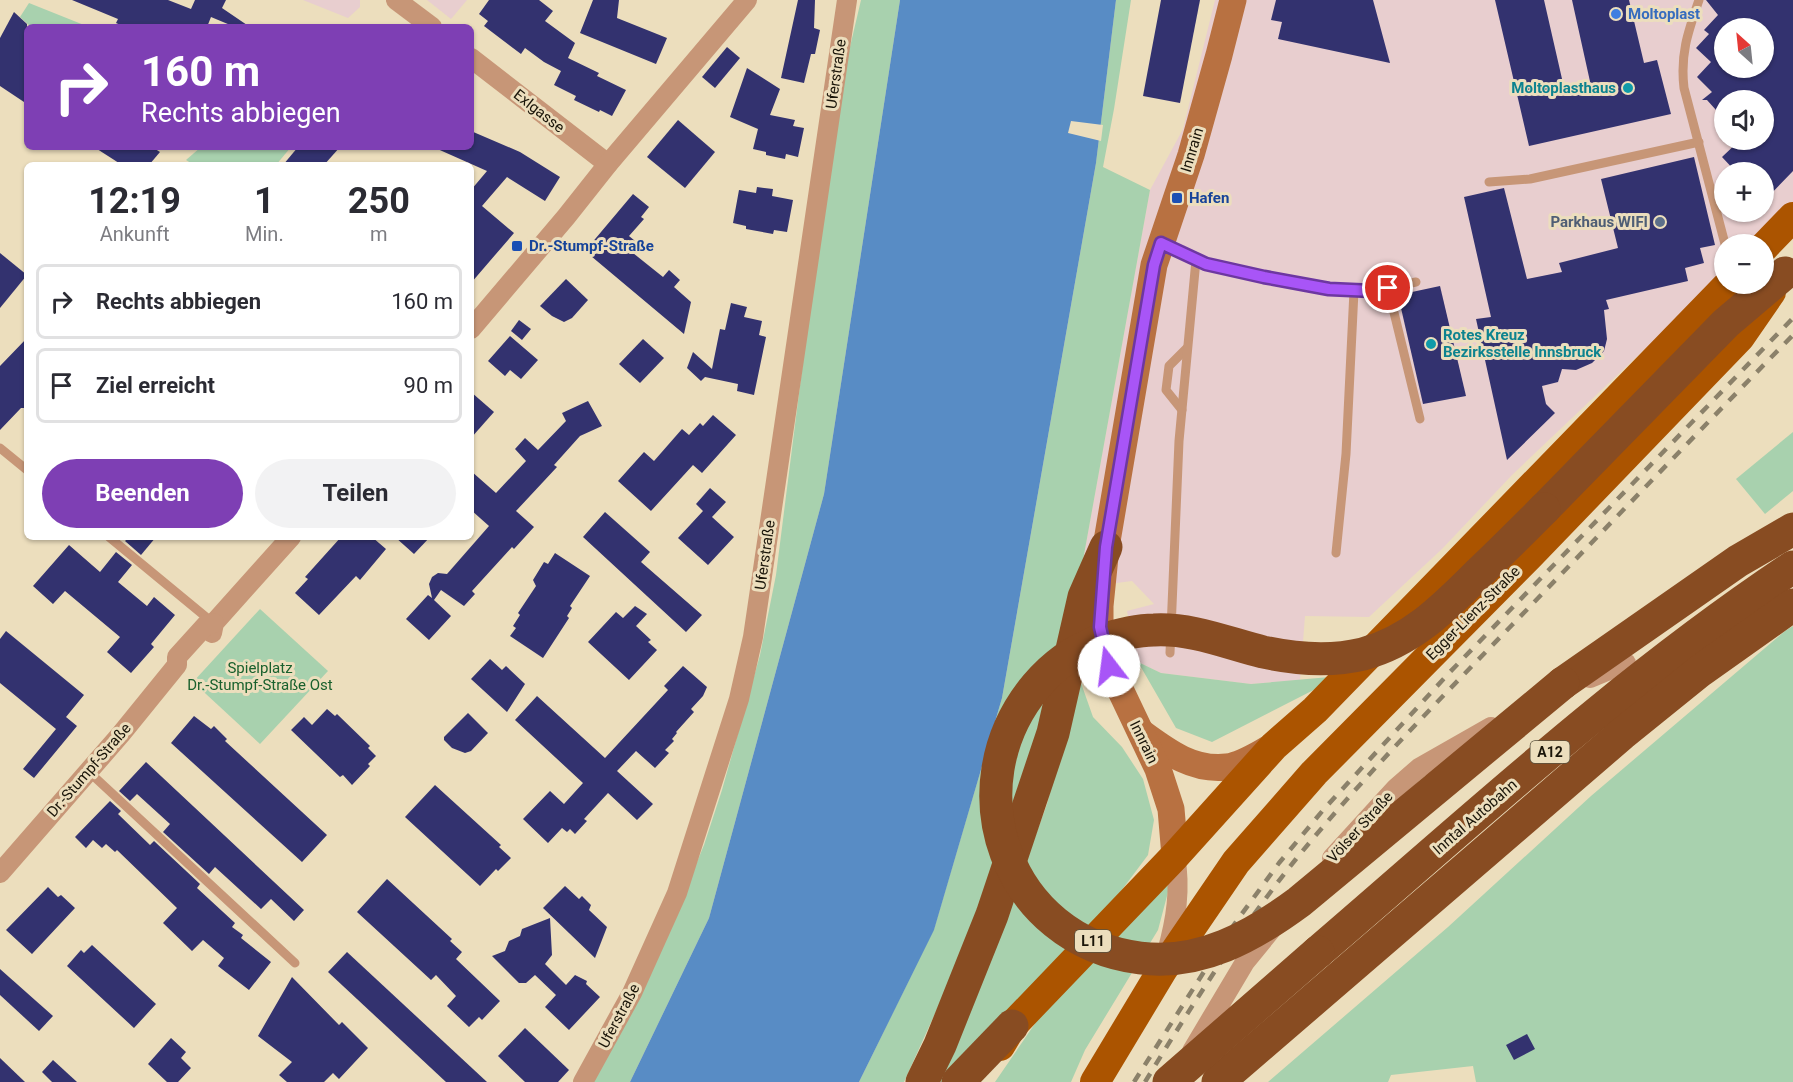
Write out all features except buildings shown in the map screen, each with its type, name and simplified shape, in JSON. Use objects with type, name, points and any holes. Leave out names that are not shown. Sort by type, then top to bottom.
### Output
[{"type":"highway","points":[[1789,268],[1726,323],[1544,509],[1436,615],[1402,638],[1362,654],[1314,660],[1264,652],[1203,635],[1179,631],[1135,631],[1090,645],[1071,655],[1054,668],[1032,691],[1014,717],[1005,738],[995,779],[997,824],[1009,862],[1030,898],[1045,913],[1077,938],[1097,947],[1141,958],[1158,959],[1191,956],[1228,945],[1254,933],[1299,902],[1563,683],[1738,561],[1793,529]]},
{"type":"highway","points":[[922,1082],[940,1045],[992,915],[1053,733],[1084,597],[1106,547]]},
{"type":"highway","name":"Inntal Autobahn","points":[[1169,1082],[1627,688],[1713,621],[1793,567]]},
{"type":"highway","name":"A12","points":[[1218,1082],[1622,734],[1700,671],[1793,604]]},
{"type":"highway","points":[[958,1082],[1012,1026]]},
{"type":"main road","name":"Innrain","points":[[1175,856],[1171,809],[1158,769],[1109,666],[1100,627],[1106,547],[1154,265],[1194,143],[1220,55],[1233,0]]},
{"type":"main road","points":[[1774,237],[1793,217]]},
{"type":"main road","name":"Egger-Lienz-Straße","points":[[1095,1082],[1163,969],[1236,862],[1284,806],[1740,337],[1789,268]]},
{"type":"main road","points":[[1175,856],[1274,746],[1315,710],[1719,294]]},
{"type":"main road","points":[[1140,732],[1185,762],[1206,767],[1228,767],[1274,746]]},
{"type":"main road","name":"L11","points":[[978,1082],[1012,1026],[1175,856]]},
{"type":"street","points":[[396,0],[428,24]]},
{"type":"street","points":[[474,325],[747,0]]},
{"type":"street","name":"Uferstraße","points":[[583,1082],[632,993],[676,893],[739,699],[753,637],[847,0]]},
{"type":"street","name":"Exlgasse","points":[[474,60],[608,164]]},
{"type":"street","name":"Dr.-Stumpf-Straße","points":[[0,873],[177,665],[184,664],[214,632],[214,623],[288,540]]},
{"type":"street","name":"Völser Straße","points":[[1174,1082],[1245,962],[1303,890],[1395,788],[1419,768],[1534,703],[1626,663]]},
{"type":"street","points":[[1163,969],[1175,923],[1179,877],[1175,856]]},
{"type":"lane","points":[[1699,0],[1685,42],[1682,71],[1684,88],[1722,234]]},
{"type":"lane","points":[[1490,182],[1530,179],[1699,142]]},
{"type":"lane","points":[[1161,243],[1206,264],[1329,289],[1373,291],[1416,282]]},
{"type":"lane","points":[[1170,653],[1182,410],[1196,260]]},
{"type":"lane","points":[[1388,288],[1420,419]]},
{"type":"lane","points":[[1336,553],[1346,454],[1354,291]]},
{"type":"lane","points":[[1182,410],[1166,390],[1169,366],[1187,348]]},
{"type":"lane","points":[[0,448],[24,468]]},
{"type":"lane","points":[[113,540],[214,623]]},
{"type":"lane","points":[[88,771],[295,963]]},
{"type":"shaded area","points":[[303,0],[360,0],[360,7],[348,18]]},
{"type":"shaded area","points":[[427,0],[467,0],[451,19]]},
{"type":"shaded area","points":[[1215,0],[1793,0],[1793,202],[1764,234],[1714,234],[1714,283],[1512,475],[1442,549],[1369,617],[1305,616],[1300,680],[1251,684],[1161,673],[1138,662],[1127,611],[1154,604],[1132,581],[1078,588],[1150,190],[1183,129]]},
{"type":"green space","points":[[861,0],[900,0],[824,494],[709,918],[630,1082],[589,1082],[664,942],[704,845],[760,655],[776,575],[822,212],[842,81]]},
{"type":"green space","points":[[1116,0],[1131,0],[1103,167],[1150,190],[1078,588],[1036,744],[980,914],[904,1082],[859,1082],[934,929],[1002,698],[1096,163]]},
{"type":"green space","points":[[29,3],[82,24],[28,24],[20,17]]},
{"type":"green space","points":[[198,150],[288,150],[278,162],[189,162],[186,160]]},
{"type":"green space","points":[[1793,432],[1793,491],[1765,514],[1736,479]]},
{"type":"green space","name":"Spielplatz Dr.-Stumpf-Straße Ost","points":[[260,609],[328,671],[260,744],[193,682]]},
{"type":"green space","points":[[1793,626],[1793,1082],[1476,1082],[1473,1066],[1391,1075],[1388,1082],[1268,1082],[1448,927],[1591,796]]},
{"type":"green space","points":[[1138,662],[1161,673],[1251,684],[1341,676],[1212,742],[1176,728]]},
{"type":"green space","points":[[1077,682],[1081,683],[1093,717],[1122,747],[1143,779],[1154,820],[1148,855],[1115,899],[944,1082],[932,1082],[984,977],[1047,804]]},
{"type":"green space","points":[[1172,877],[1158,930],[1085,1050],[1071,1082],[995,1082],[1045,1009]]},
{"type":"water","points":[[900,0],[1116,0],[1096,163],[1002,698],[934,930],[859,1082],[630,1082],[709,918],[824,494]]},
{"type":"pier","points":[[1071,121],[1103,125],[1101,141],[1068,133]]},
{"type":"railway","points":[[1134,1082],[1233,926],[1279,863],[1324,809],[1450,672],[1793,318]]},
{"type":"railway","points":[[1145,1082],[1236,940],[1275,886],[1321,829],[1429,711],[1793,335]]},
{"type":"place","name":"Moltoplast","points":[[1616,14]]},
{"type":"place","name":"Moltoplasthaus","points":[[1628,88]]},
{"type":"place","name":"Hafen","points":[[1177,198]]},
{"type":"place","name":"Parkhaus WIFI","points":[[1660,222]]},
{"type":"place","name":"Dr.-Stumpf-Straße","points":[[517,246]]},
{"type":"place","name":"Rotes Kreuz Bezirksstelle Innsbruck","points":[[1431,344]]},
{"type":"route","points":[[1109,666],[1100,627],[1106,547],[1154,265],[1161,243],[1206,264],[1264,277],[1329,289],[1373,291],[1388,288]]}]
